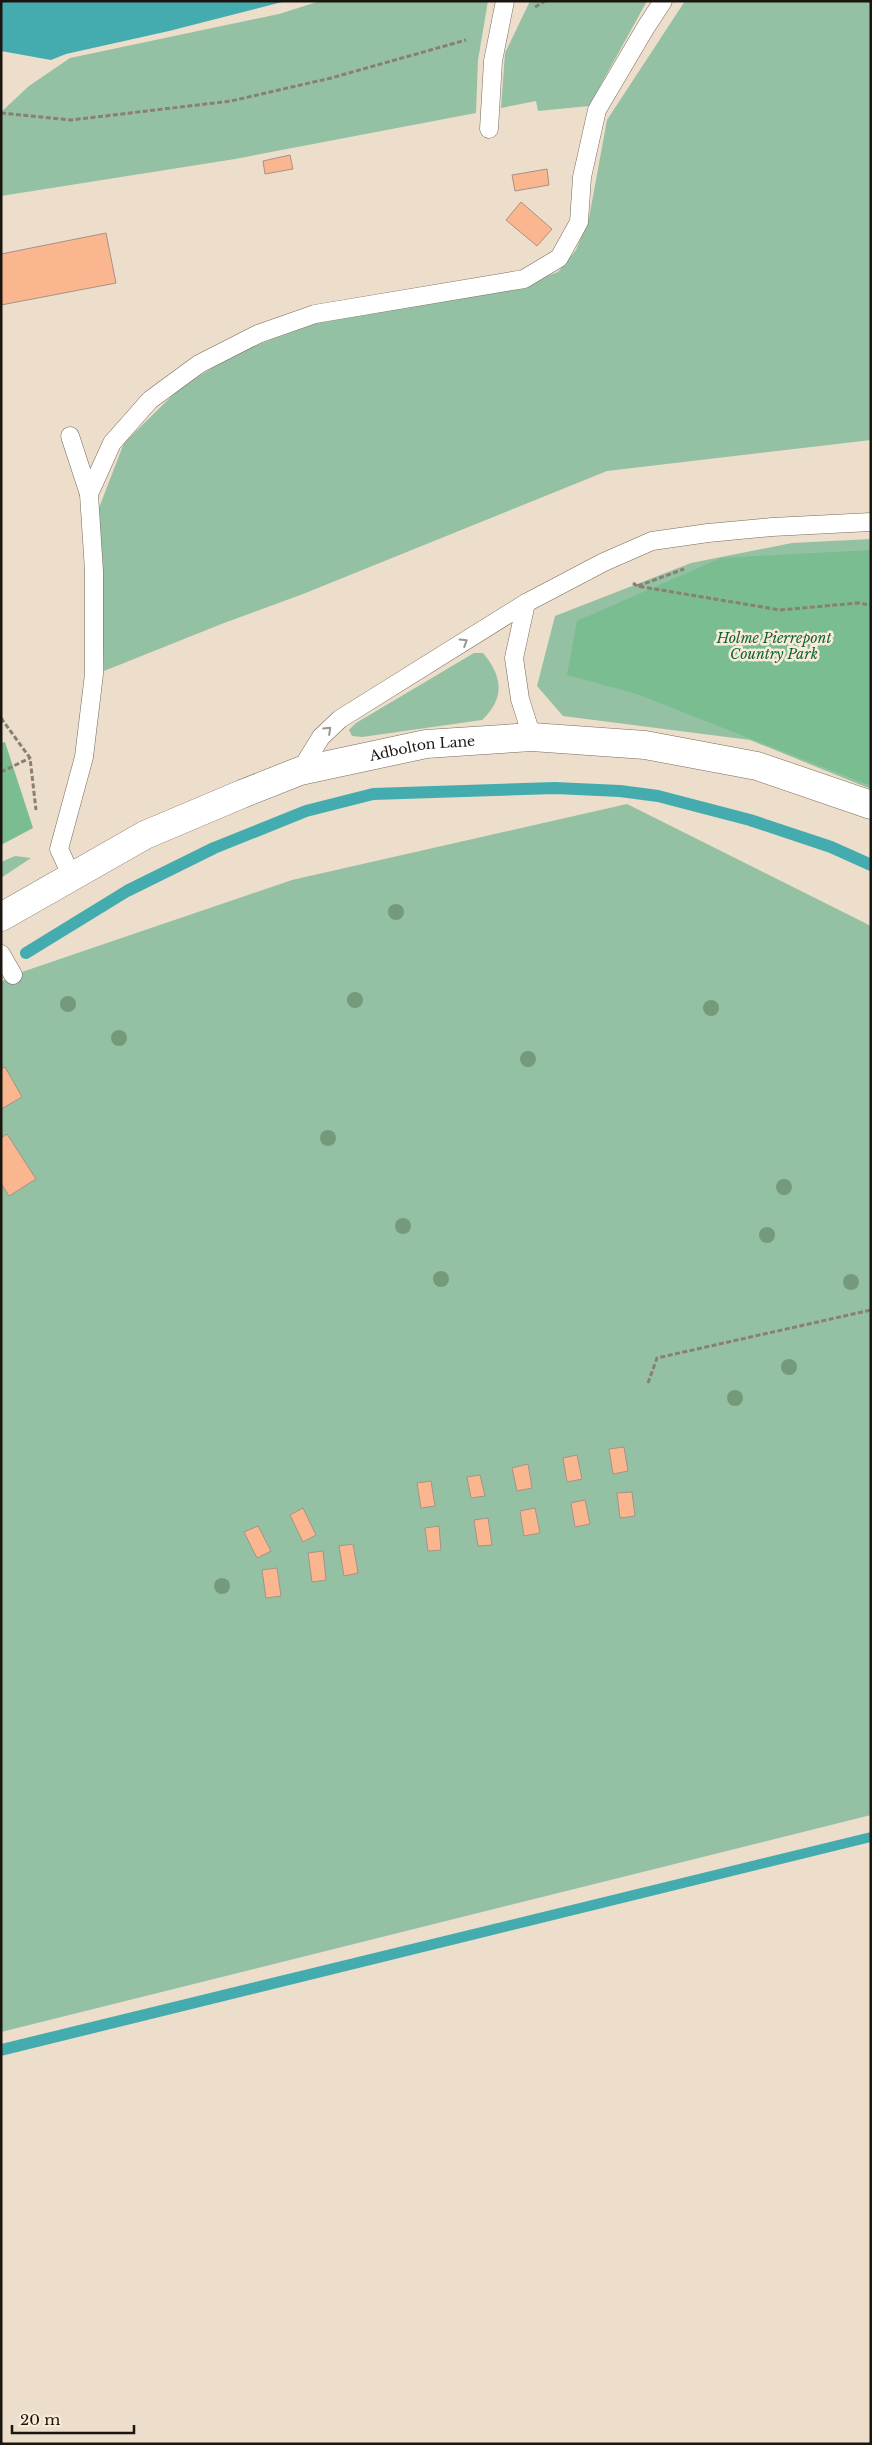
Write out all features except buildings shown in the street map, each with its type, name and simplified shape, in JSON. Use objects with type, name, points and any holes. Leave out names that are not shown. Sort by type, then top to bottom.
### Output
[{"type":"street","name":"Adbolton Lane","points":[[1,917],[145,835],[300,770],[426,744],[532,736],[645,745],[757,766],[871,805]]},
{"type":"lane","points":[[489,129],[493,60],[505,1]]},
{"type":"lane","points":[[89,494],[112,443],[150,400],[199,364],[258,334],[315,314],[524,278],[559,258],[579,222],[582,177],[596,110],[663,1]]},
{"type":"lane","points":[[70,436],[89,494],[94,571],[94,674],[84,757],[59,849],[72,877]]},
{"type":"lane","points":[[300,770],[321,737],[340,719],[526,603],[604,562],[652,541],[772,527],[871,522]]},
{"type":"lane","points":[[526,603],[514,658],[520,699],[532,736]]},
{"type":"lane","points":[[1,954],[13,975]]},
{"type":"path","points":[[1,113],[71,120],[231,101],[331,78],[452,45],[499,28],[545,1]]},
{"type":"path","points":[[637,586],[780,610],[858,603],[871,605]]},
{"type":"path","points":[[1,718],[30,758],[37,815]]},
{"type":"path","points":[[1,772],[30,758]]},
{"type":"path","points":[[648,1383],[657,1358],[871,1310]]},
{"type":"green space","points":[[320,1],[488,1],[478,60],[476,113],[235,159],[1,196],[1,112],[29,86],[70,58],[279,14]]},
{"type":"green space","points":[[530,1],[647,1],[589,106],[538,111],[536,101],[501,108],[505,53]]},
{"type":"green space","points":[[685,1],[871,1],[871,440],[607,471],[303,594],[104,671],[97,513],[124,443],[181,387],[240,351],[320,322],[525,284],[558,272],[576,250],[589,218],[607,120]]},
{"type":"green space","name":"Holme Pierrepont Country Park","points":[[871,539],[871,789],[750,740],[563,716],[537,686],[555,616],[691,563],[792,543]]},
{"type":"green space","name":"Holme Pierrepont Country Park","points":[[871,550],[871,786],[637,694],[567,675],[577,621],[721,558]]},
{"type":"green space","points":[[474,653],[483,653],[490,662],[495,670],[499,687],[495,704],[482,720],[362,737],[352,736],[349,730],[356,723]]},
{"type":"green space","points":[[5,742],[33,828],[1,845],[1,743]]},
{"type":"green space","points":[[627,804],[871,926],[871,1815],[1,2032],[1,982],[13,975],[292,880]]},
{"type":"green space","points":[[15,856],[31,858],[1,878],[1,862]]},
{"type":"water","points":[[1,1],[286,1],[169,31],[66,54],[51,60],[1,51]]},
{"type":"water","points":[[871,1832],[871,1842],[1,2056],[1,2044]]},
{"type":"waterway","points":[[26,953],[127,891],[214,848],[306,811],[373,794],[555,788],[620,791],[658,796],[750,820],[831,847],[871,865]]}]
